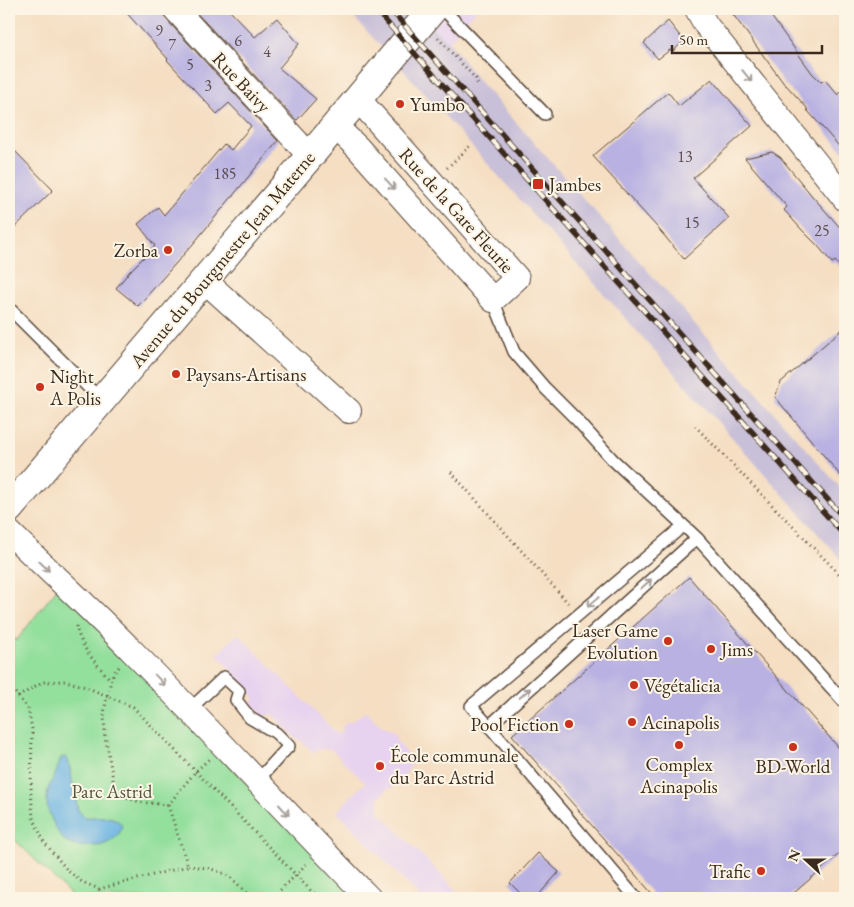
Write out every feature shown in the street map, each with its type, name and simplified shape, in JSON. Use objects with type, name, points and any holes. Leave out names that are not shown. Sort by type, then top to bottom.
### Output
[{"type":"main road","name":"Avenue du Bourgmestre Jean Materne","points":[[9,509],[433,11]]},
{"type":"street","name":"Rue Baivy","points":[[175,9],[310,156]]},
{"type":"street","points":[[697,9],[706,25],[845,199]]},
{"type":"street","name":"Rue de la Gare Fleurie","points":[[335,126],[364,155],[493,300],[517,278],[358,99]]},
{"type":"street","points":[[204,280],[349,411]]},
{"type":"street","points":[[9,532],[132,651],[370,898]]},
{"type":"lane","points":[[433,11],[545,114]]},
{"type":"lane","points":[[493,300],[514,352],[544,388],[577,420],[612,459],[697,538],[845,702]]},
{"type":"lane","points":[[9,308],[101,400]]},
{"type":"lane","points":[[636,898],[470,706],[683,526]]},
{"type":"lane","points":[[489,726],[697,538]]},
{"type":"lane","points":[[190,710],[224,676],[239,691],[236,700],[250,718],[276,733],[289,746],[257,780]]},
{"type":"path","points":[[433,11],[476,79],[478,86]]},
{"type":"path","points":[[432,182],[471,145]]},
{"type":"path","points":[[695,426],[845,580]]},
{"type":"path","points":[[451,472],[578,615]]},
{"type":"path","points":[[83,604],[78,610],[75,623],[77,632],[89,656],[112,681]]},
{"type":"path","points":[[132,651],[113,674],[104,712],[105,735],[114,784],[119,793],[127,798],[140,802],[168,805]]},
{"type":"path","points":[[18,697],[42,682],[66,682],[133,707],[320,898]]},
{"type":"path","points":[[9,685],[28,709],[32,730],[31,793],[33,817],[44,842],[68,871],[82,882],[100,890],[188,866],[202,867],[220,872],[230,878],[252,898]]},
{"type":"path","points":[[168,805],[196,771],[224,745]]},
{"type":"path","points":[[168,805],[188,866]]},
{"type":"path","points":[[272,898],[296,875]]},
{"type":"path","points":[[100,890],[100,898]]},
{"type":"shaded area","points":[[346,9],[411,9],[449,42],[481,83],[845,493],[845,564],[419,87]]},
{"type":"shaded area","points":[[411,9],[477,9],[449,42]]},
{"type":"shaded area","name":"École communale du Parc Astrid","points":[[238,634],[338,735],[345,723],[352,721],[366,711],[380,726],[395,734],[396,740],[414,763],[408,769],[401,784],[396,784],[390,789],[388,788],[379,798],[379,812],[464,898],[421,898],[337,812],[365,783],[331,749],[320,749],[313,752],[300,740],[296,739],[271,713],[265,718],[251,704],[255,698],[231,673],[231,670],[217,654]]},
{"type":"green space","name":"Parc Astrid","points":[[59,586],[357,898],[74,898],[9,834],[9,630],[16,641]]},
{"type":"water","points":[[61,758],[67,758],[69,764],[78,810],[84,817],[111,818],[121,824],[119,834],[107,843],[96,846],[74,845],[61,837],[55,826],[48,809],[47,794]]},
{"type":"building","points":[[123,9],[162,9],[165,18],[278,141],[193,244],[138,306],[116,288],[155,246],[138,224],[158,207],[164,215],[224,144],[231,150],[251,126],[229,103],[217,114]]},
{"type":"building","points":[[193,9],[228,9],[255,37],[277,18],[299,44],[279,68],[316,99],[296,120]]},
{"type":"building","points":[[729,9],[766,9],[812,73],[821,82],[825,80],[838,95],[845,88],[845,153],[785,85]]},
{"type":"building","points":[[668,21],[684,41],[673,51],[670,50],[658,59],[644,43]]},
{"type":"building","points":[[712,79],[752,126],[693,178],[729,218],[684,259],[593,156],[668,92],[679,106]]},
{"type":"building","points":[[9,145],[53,190],[9,233]]},
{"type":"building","points":[[772,152],[780,157],[845,233],[845,272],[835,261],[832,263],[784,210],[787,207],[745,158]]},
{"type":"building","points":[[845,327],[845,481],[775,397],[781,382]]},
{"type":"building","name":"Complex Acinapolis","points":[[689,577],[845,755],[845,849],[788,898],[656,898],[512,735]]},
{"type":"building","points":[[538,853],[559,872],[536,898],[525,898],[510,883]]},
{"type":"railway","points":[[375,9],[845,536]]},
{"type":"railway","points":[[390,9],[845,519]]},
{"type":"place","name":"Yumbo","points":[[400,104]]},
{"type":"place","name":"Jambes","points":[[538,184]]},
{"type":"place","name":"Zorba","points":[[168,250]]},
{"type":"place","name":"Paysans-Artisans","points":[[176,374]]},
{"type":"place","name":"Night A Polis","points":[[40,387]]},
{"type":"place","name":"Laser Game Evolution","points":[[668,641]]},
{"type":"place","name":"Jims","points":[[711,649]]},
{"type":"place","name":"Végétalicia","points":[[634,685]]},
{"type":"place","name":"Acinapolis","points":[[632,722]]},
{"type":"place","name":"Pool Fiction","points":[[569,724]]},
{"type":"place","name":"Complex Acinapolis","points":[[679,745]]},
{"type":"place","name":"BD-World","points":[[793,747]]},
{"type":"place","name":"École communale du Parc Astrid","points":[[380,766]]},
{"type":"place","name":"Trafic","points":[[761,871]]}]
